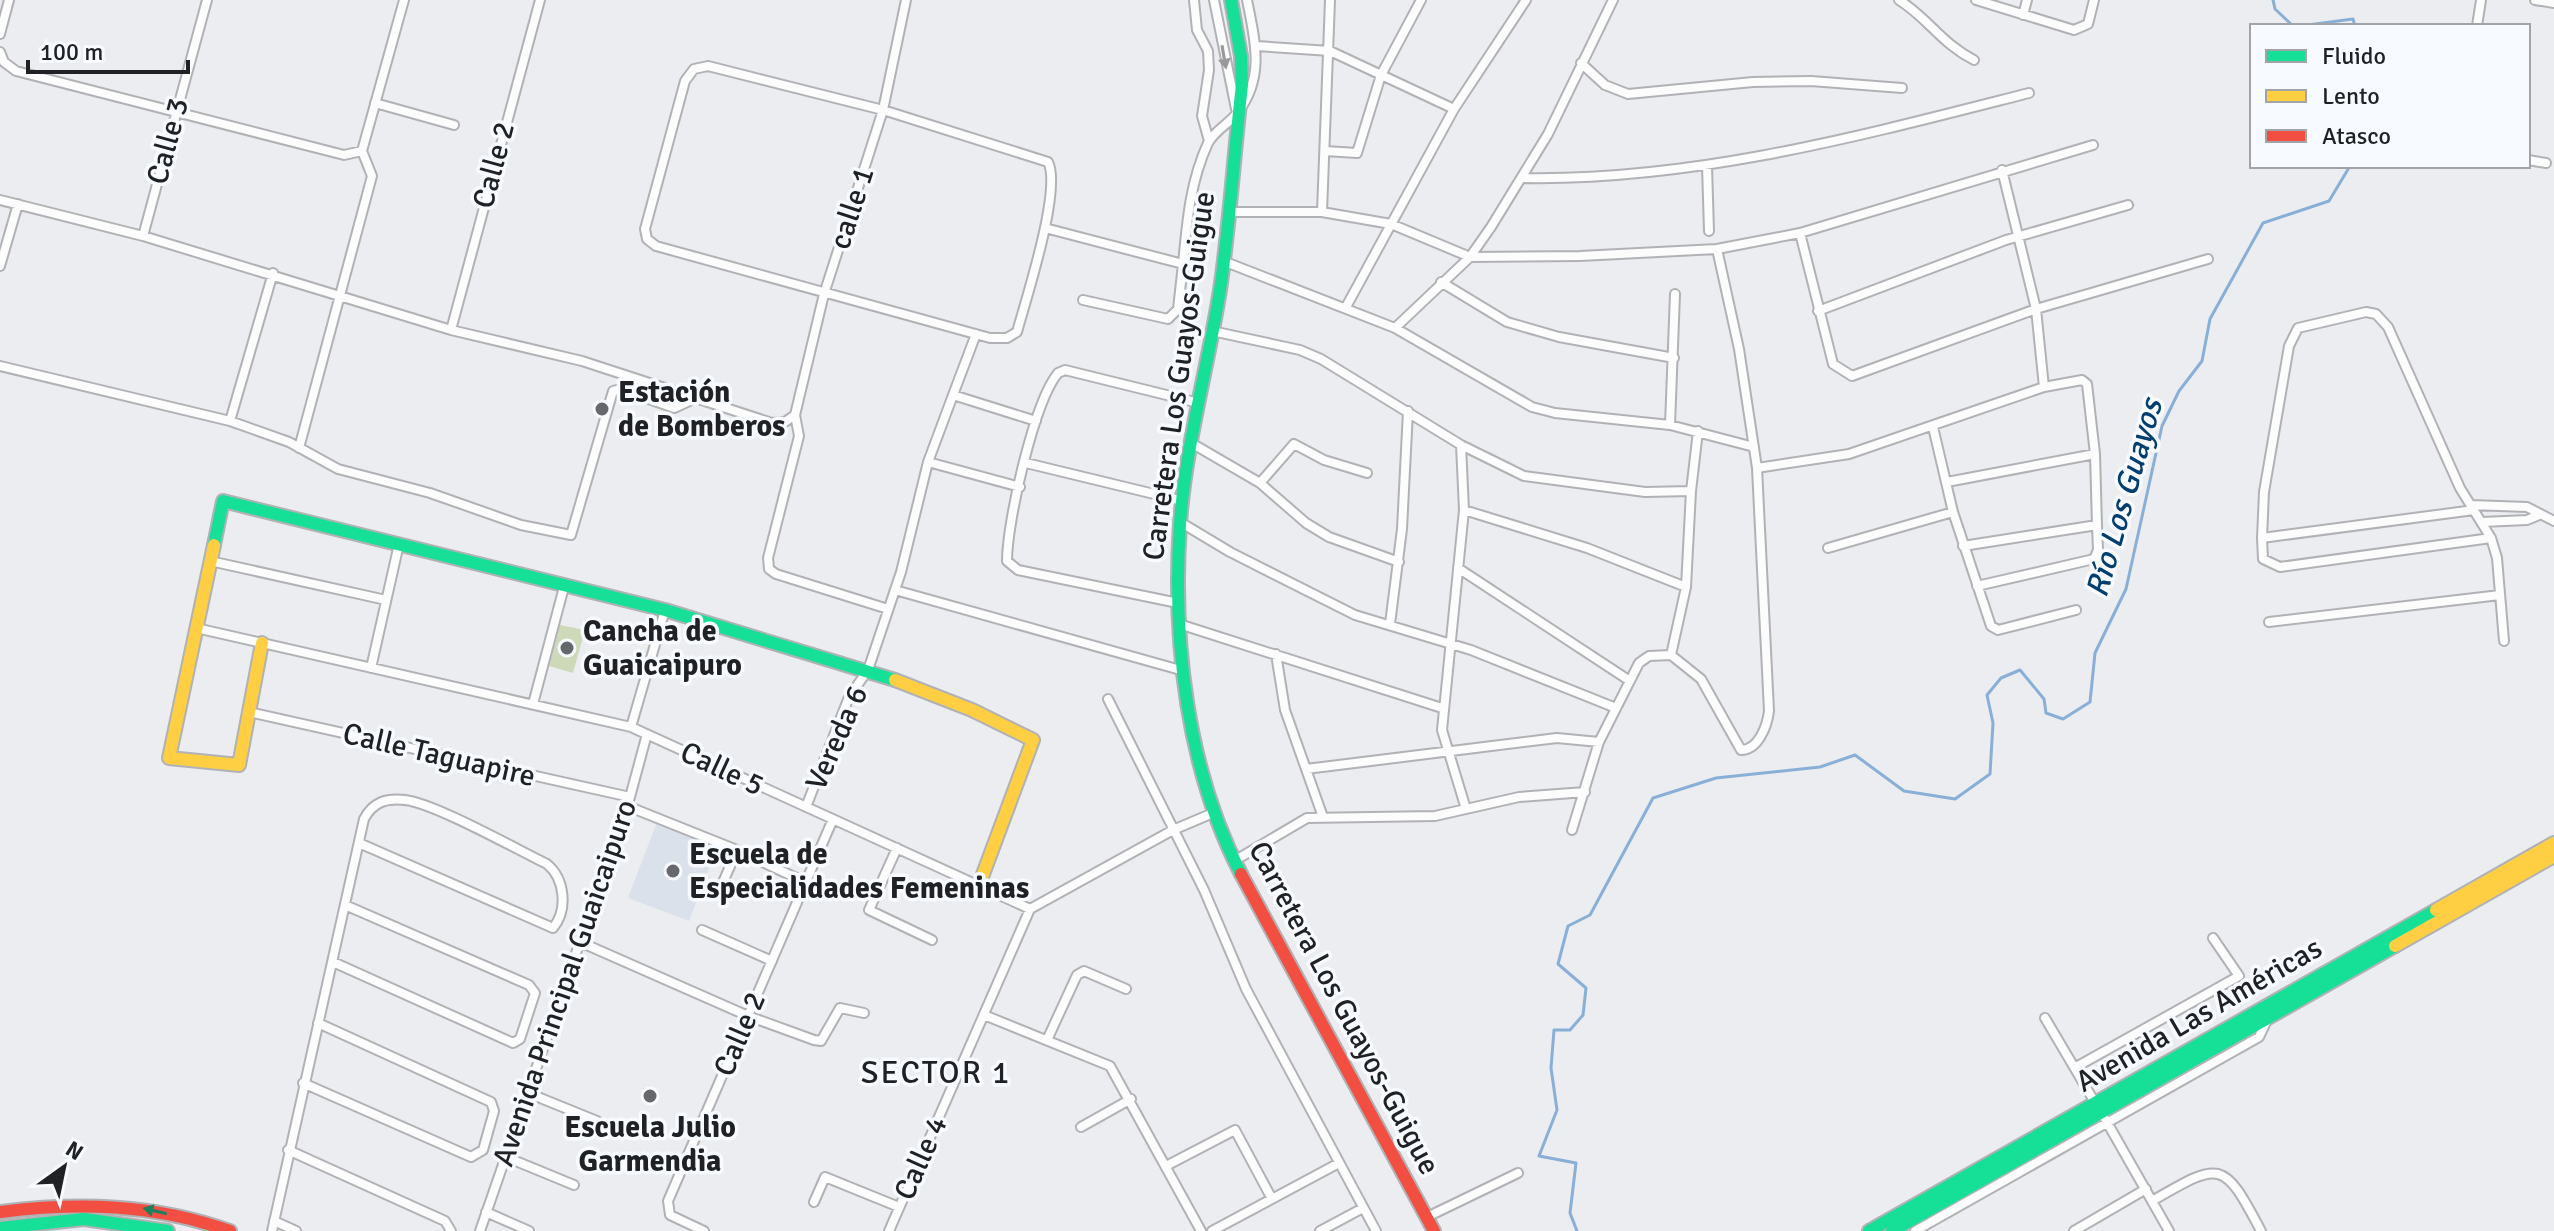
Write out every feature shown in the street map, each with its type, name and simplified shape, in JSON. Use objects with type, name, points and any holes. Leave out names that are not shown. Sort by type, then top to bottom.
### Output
[{"type":"street","points":[[0,34],[9,0]]},
{"type":"street","name":"Calle 3","points":[[143,236],[207,0]]},
{"type":"street","points":[[299,448],[372,176],[362,151],[404,0]]},
{"type":"street","name":"Calle 2","points":[[451,330],[540,0]]},
{"type":"street","name":"calle 1","points":[[888,609],[769,569],[799,436],[795,415],[824,294],[883,110],[906,0]]},
{"type":"street","points":[[1194,0],[1197,30],[1208,51],[1209,70],[1202,116],[1209,141]]},
{"type":"street","points":[[1214,0],[1237,113]]},
{"type":"street","name":"Carretera Los Guayos-Guigue","points":[[1231,0],[1239,36],[1242,96],[1237,113],[1223,261],[1180,522],[1178,603],[1189,714],[1213,813],[1234,861],[1306,1000],[1434,1231]]},
{"type":"street","points":[[1083,300],[1168,319],[1178,309],[1190,197],[1209,141],[1237,113],[1256,77],[1257,46],[1247,0]]},
{"type":"street","points":[[1322,212],[1330,0]]},
{"type":"street","points":[[1325,151],[1357,153],[1381,75],[1421,0]]},
{"type":"street","points":[[1346,307],[1454,109],[1526,0]]},
{"type":"street","points":[[1395,328],[1470,257],[1523,178],[1548,134],[1613,0]]},
{"type":"street","points":[[1899,0],[1917,11],[1946,44],[1974,60]]},
{"type":"street","points":[[1976,0],[2080,30],[2088,24],[2094,0]]},
{"type":"street","points":[[2023,15],[2027,0]]},
{"type":"street","points":[[2477,24],[2481,0]]},
{"type":"street","points":[[2535,0],[2554,3]]},
{"type":"street","points":[[1257,46],[1330,51],[1454,109]]},
{"type":"street","points":[[0,52],[4,62],[16,71],[344,155],[362,151]]},
{"type":"street","points":[[1581,63],[1605,85],[1628,94],[1753,82],[1811,81],[1902,88]]},
{"type":"street","points":[[708,66],[883,110],[1048,162],[1053,172],[1045,228],[1017,332],[1007,338],[976,334],[824,294],[656,246],[647,239],[645,229],[685,81],[694,69],[708,66]]},
{"type":"street","points":[[1523,178],[1565,179],[1707,166],[1890,129],[2029,93]]},
{"type":"street","points":[[375,103],[454,125]]},
{"type":"street","points":[[1228,212],[1322,212],[1391,224],[1470,257],[1580,256],[1717,249],[1800,233],[2093,145]]},
{"type":"street","points":[[2530,160],[2546,163]]},
{"type":"street","points":[[1707,166],[1709,231]]},
{"type":"street","points":[[2002,170],[2036,309],[2044,387]]},
{"type":"street","points":[[0,200],[273,273],[451,330],[582,361],[772,423],[785,422],[795,415]]},
{"type":"street","points":[[0,266],[18,204]]},
{"type":"street","points":[[1818,311],[2018,237],[2128,205]]},
{"type":"street","points":[[1045,228],[1183,264]]},
{"type":"street","points":[[1800,233],[1833,364],[1852,376],[2036,309],[2208,259]]},
{"type":"street","points":[[1572,830],[1599,742],[1639,663],[1649,656],[1671,655],[1701,679],[1741,750],[1753,747],[1764,731],[1769,711],[1757,468],[1739,349],[1717,249]]},
{"type":"street","points":[[1223,261],[1395,328],[1532,407],[1555,413],[1670,425],[1754,447]]},
{"type":"street","points":[[230,421],[273,273]]},
{"type":"street","points":[[1441,282],[1507,322],[1559,337],[1674,358]]},
{"type":"street","points":[[1670,425],[1675,294]]},
{"type":"street","points":[[2491,538],[2280,567],[2263,559],[2264,492],[2294,335],[2308,323],[2366,312],[2376,314],[2388,327],[2472,508],[2491,538],[2497,558],[2504,641]]},
{"type":"street","points":[[1212,331],[1300,350],[1461,445],[1524,476],[1645,492],[1691,491]]},
{"type":"street","name":"Vereda 6","points":[[806,807],[849,697],[868,670],[895,590],[928,462],[976,334]]},
{"type":"street","points":[[0,366],[230,421],[299,448],[338,469],[430,493],[521,525],[571,535],[613,391],[621,389],[674,408],[696,398]]},
{"type":"street","points":[[1178,603],[1018,570],[1007,561],[1007,540],[1036,421],[1053,379],[1065,370],[1199,403]]},
{"type":"street","points":[[1757,468],[1849,454],[2044,387],[2075,379],[2087,384],[2095,454],[2098,550],[2094,559],[1977,586]]},
{"type":"street","points":[[953,395],[1036,421]]},
{"type":"street","points":[[1390,624],[1399,562],[1408,411]]},
{"type":"street","points":[[1933,427],[1963,546],[1994,629],[2076,610]]},
{"type":"street","points":[[1671,655],[1686,587],[1698,431]]},
{"type":"street","points":[[1193,444],[1260,483],[1306,523],[1329,537],[1399,562]]},
{"type":"street","points":[[1260,483],[1294,444],[1324,460],[1367,473]]},
{"type":"street","points":[[1461,445],[1464,510],[1448,644],[1442,730],[1466,809]]},
{"type":"street","points":[[1947,482],[2095,454]]},
{"type":"street","points":[[928,462],[1020,487]]},
{"type":"street","points":[[1026,463],[1183,501]]},
{"type":"street","points":[[262,643],[239,765],[169,758],[223,501],[665,610],[807,655],[868,670],[972,710],[1033,740],[979,885]]},
{"type":"street","points":[[2262,538],[2472,508],[2527,507],[2554,521]]},
{"type":"street","points":[[1464,510],[1587,548],[1686,587]]},
{"type":"street","points":[[1828,548],[1953,512]]},
{"type":"street","points":[[2482,522],[2527,520],[2539,515]]},
{"type":"street","points":[[1180,522],[1230,552],[1355,615],[1448,644],[1616,708]]},
{"type":"street","points":[[1963,546],[2097,525]]},
{"type":"street","points":[[371,668],[399,544]]},
{"type":"street","points":[[210,561],[386,600]]},
{"type":"street","points":[[1458,568],[1630,681]]},
{"type":"street","points":[[533,704],[564,587]]},
{"type":"street","points":[[895,590],[1184,671]]},
{"type":"street","points":[[2269,622],[2500,595]]},
{"type":"street","points":[[631,727],[665,610]]},
{"type":"street","points":[[1179,624],[1442,708]]},
{"type":"street","name":"Calle 5","points":[[196,628],[631,727],[1030,909]]},
{"type":"street","points":[[1276,654],[1285,710],[1323,817]]},
{"type":"street","points":[[1108,699],[1173,830],[1246,989],[1376,1231]]},
{"type":"street","name":"Calle Taguapire","points":[[249,712],[628,802],[807,883]]},
{"type":"street","name":"Avenida Principal Guaicaipuro","points":[[480,1231],[628,802],[647,734]]},
{"type":"street","points":[[1306,769],[1557,738],[1599,742]]},
{"type":"street","points":[[1234,861],[1307,818],[1435,816],[1519,797],[1585,792]]},
{"type":"street","points":[[272,1231],[303,1083],[359,843],[371,806],[384,800],[418,803],[555,870],[562,889],[557,924],[553,928],[359,843]]},
{"type":"street","points":[[1030,909],[1173,830],[1213,813]]},
{"type":"street","name":"Calle 2","points":[[704,1231],[670,1215],[668,1201],[833,819]]},
{"type":"street","name":"Avenida Las Américas","points":[[1869,1231],[2102,1113],[2554,843]]},
{"type":"street","points":[[897,848],[869,910],[932,940]]},
{"type":"street","points":[[721,887],[737,850]]},
{"type":"street","name":"Avenida Las Américas","points":[[1892,1231],[2554,856]]},
{"type":"street","points":[[333,962],[513,1043],[520,1039],[535,993],[529,985],[345,905]]},
{"type":"street","name":"Calle 4","points":[[889,1231],[1030,909]]},
{"type":"street","points":[[702,930],[772,961]]},
{"type":"street","points":[[2076,1067],[2239,976],[2213,938]]},
{"type":"street","points":[[580,942],[748,1016],[821,1041],[840,1008],[864,1013]]},
{"type":"street","points":[[1047,1040],[1077,975],[1084,971],[1126,989]]},
{"type":"street","points":[[984,1015],[1110,1066],[1131,1099],[1201,1231]]},
{"type":"street","points":[[2045,1018],[2169,1231]]},
{"type":"street","points":[[303,1083],[471,1157],[483,1150],[494,1111],[491,1102],[318,1023]]},
{"type":"street","points":[[528,1093],[597,1121]]},
{"type":"street","points":[[1081,1127],[1131,1099]]},
{"type":"street","points":[[1915,1231],[2102,1113]]},
{"type":"street","points":[[1166,1166],[1235,1130],[1272,1199]]},
{"type":"street","points":[[288,1150],[445,1221],[451,1231]]},
{"type":"street","points":[[506,1157],[574,1185]]},
{"type":"street","points":[[1212,1231],[1339,1163]]},
{"type":"street","points":[[2152,1201],[2201,1173],[2214,1172],[2228,1177],[2240,1191],[2261,1231]]},
{"type":"street","points":[[1427,1217],[1518,1173]]},
{"type":"street","points":[[814,1202],[825,1177],[899,1207]]},
{"type":"street","points":[[2074,1231],[2146,1189]]},
{"type":"street","points":[[0,1212],[44,1206],[138,1207],[230,1231]]},
{"type":"street","points":[[84,1206],[85,1226]]},
{"type":"street","points":[[1320,1231],[1363,1208]]},
{"type":"street","points":[[486,1212],[529,1231]]},
{"type":"street","points":[[274,1221],[296,1231]]},
{"type":"street","points":[[0,1228],[132,1222],[163,1230]]},
{"type":"shaded area","name":"Escuela de Especialidades Femeninas","points":[[657,822],[718,845],[689,921],[628,898]]},
{"type":"green space","name":"Cancha de Guaicaipuro","points":[[560,625],[585,630],[573,673],[549,666]]},
{"type":"waterway","name":"Río Los Guayos","points":[[2273,0],[2275,9],[2291,24]]},
{"type":"waterway","name":"Río Los Guayos","points":[[2315,24],[2353,19],[2354,24]]},
{"type":"waterway","name":"Río Los Guayos","points":[[1577,1231],[1570,1213],[1576,1163],[1539,1156],[1557,1110],[1551,1068],[1554,1030],[1570,1030],[1583,1015],[1586,988],[1558,964],[1568,926],[1590,915],[1653,798],[1716,778],[1820,767],[1855,755],[1904,791],[1955,799],[1990,774],[1993,723],[1987,695],[2001,678],[2020,670],[2044,699],[2046,713],[2063,719],[2090,702],[2095,653],[2126,589],[2162,426],[2179,391],[2202,361],[2210,319],[2263,223],[2329,201],[2349,168]]},
{"type":"traffic: fast","points":[[1231,0],[1241,56],[1242,85],[1227,239],[1183,496],[1178,568],[1182,659],[1196,748],[1208,792],[1241,874]]},
{"type":"traffic: fast","points":[[214,545],[223,501],[665,610],[895,680]]},
{"type":"traffic: fast","points":[[1869,1231],[2436,910]]},
{"type":"traffic: fast","points":[[1892,1231],[2395,946]]},
{"type":"traffic: fast","points":[[0,1228],[84,1219],[168,1231]]},
{"type":"traffic: slow","points":[[214,545],[169,758],[239,765],[262,643]]},
{"type":"traffic: slow","points":[[895,680],[972,710],[1033,740],[979,885]]},
{"type":"traffic: slow","points":[[2436,910],[2554,843]]},
{"type":"traffic: slow","points":[[2395,946],[2554,856]]},
{"type":"traffic: jam","points":[[1241,874],[1434,1231]]},
{"type":"traffic: jam","points":[[0,1212],[87,1206],[145,1210],[230,1231]]},
{"type":"place","name":"Estación de Bomberos","points":[[602,409]]},
{"type":"place","name":"Cancha de Guaicaipuro","points":[[567,648]]},
{"type":"place","name":"Escuela de Especialidades Femeninas","points":[[673,871]]},
{"type":"place","name":"Escuela Julio Garmendia","points":[[650,1096]]},
{"type":"district","name":"SECTOR 1","points":[[936,1072]]}]
